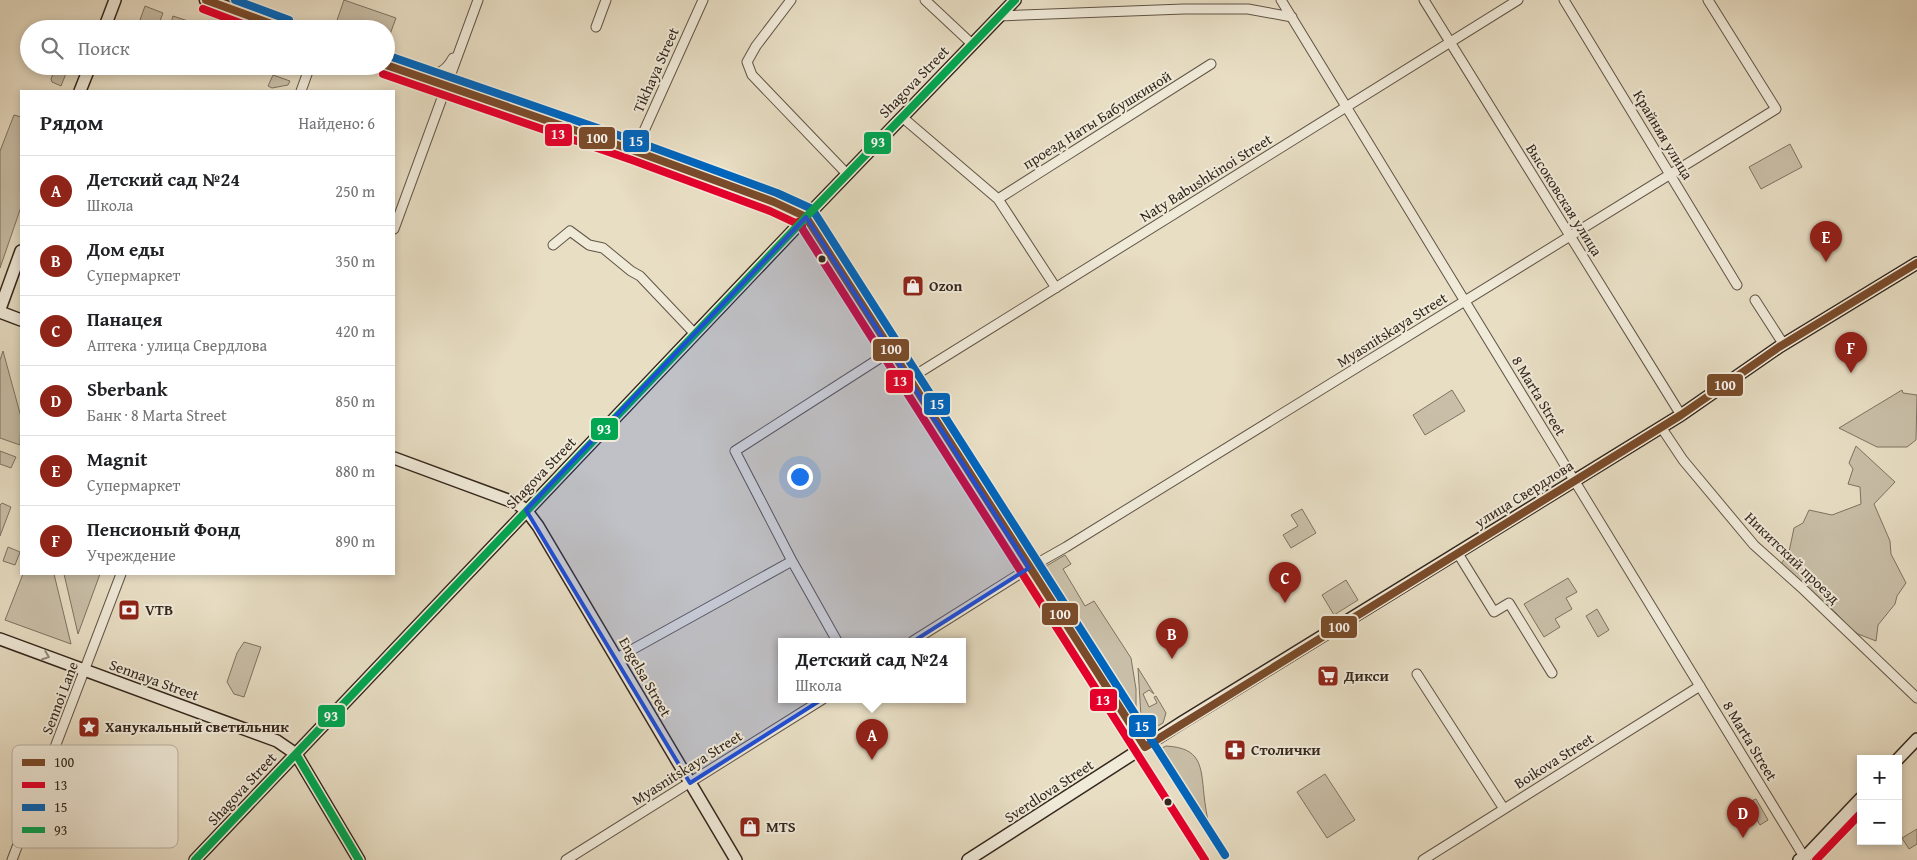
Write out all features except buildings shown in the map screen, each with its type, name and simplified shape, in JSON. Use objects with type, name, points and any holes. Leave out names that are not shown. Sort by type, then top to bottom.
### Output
[{"type":"main road","points":[[107,20],[115,0]]},
{"type":"main road","points":[[206,0],[261,20]]},
{"type":"main road","name":"Shagova Street","points":[[195,860],[806,216],[1015,0]]},
{"type":"main road","points":[[395,68],[635,151],[774,202],[806,216],[1217,860]]},
{"type":"main road","points":[[80,90],[86,75]]},
{"type":"main road","points":[[20,254],[0,311],[20,320]]},
{"type":"main road","name":"улица Свердлова","points":[[1145,747],[1661,427],[1784,345],[1917,263]]},
{"type":"main road","points":[[395,458],[516,503],[526,510]]},
{"type":"main road","name":"Engelsa Street","points":[[526,510],[538,526],[736,860]]},
{"type":"main road","name":"Sennaya Street","points":[[0,639],[277,741],[296,754]]},
{"type":"main road","points":[[1902,755],[1917,739]]},
{"type":"main road","name":"Sverdlova Street","points":[[968,860],[1145,747]]},
{"type":"main road","points":[[296,754],[359,860]]},
{"type":"main road","points":[[1803,859],[1859,800]]},
{"type":"street","points":[[395,226],[478,0]]},
{"type":"street","points":[[596,27],[606,0]]},
{"type":"street","name":"Tikhaya Street","points":[[635,151],[703,0]]},
{"type":"street","points":[[791,0],[756,46],[747,62],[752,75],[847,174]]},
{"type":"street","points":[[924,0],[972,44]]},
{"type":"street","name":"8 Marta Street","points":[[1281,0],[1575,480],[1803,859]]},
{"type":"street","name":"Высоковская улица","points":[[1424,0],[1681,414]]},
{"type":"street","name":"Naty Babushkinoi Street","points":[[909,379],[1518,0]]},
{"type":"street","name":"Крайняя улица","points":[[1564,0],[1737,284]]},
{"type":"street","name":"Myasnitskaya Street","points":[[919,638],[1029,568],[1776,109],[1708,0]]},
{"type":"street","points":[[999,16],[1184,9],[1248,9],[1292,17]]},
{"type":"street","points":[[412,75],[435,75],[442,72],[449,65],[460,47]]},
{"type":"street","name":"проезд Наты Бабушкиной","points":[[998,199],[1211,64]]},
{"type":"street","points":[[301,90],[307,75]]},
{"type":"street","points":[[902,117],[998,199],[1056,288]]},
{"type":"street","points":[[553,245],[570,231],[589,245],[603,248],[631,272],[640,276],[695,334]]},
{"type":"street","points":[[1755,300],[1784,345]]},
{"type":"street","points":[[835,638],[792,561],[735,451],[891,351]]},
{"type":"street","name":"Никитский проезд","points":[[1661,427],[1682,460],[1754,546],[1804,590],[1917,698]]},
{"type":"street","points":[[1457,552],[1494,612],[1510,603],[1552,673]]},
{"type":"street","points":[[617,658],[792,561]]},
{"type":"street","name":"Sennoi Lane","points":[[56,745],[121,575]]},
{"type":"street","points":[[1417,674],[1504,809]]},
{"type":"street","name":"Boikova Street","points":[[1423,860],[1700,686]]},
{"type":"street","name":"Myasnitskaya Street","points":[[566,860],[817,703]]},
{"type":"street","name":"Sennoi Lane","points":[[12,860],[17,848]]},
{"type":"highlighted area","points":[[806,217],[1029,568],[690,783],[526,510]]},
{"type":"shaded area","points":[[344,0],[396,18],[395,21],[337,20]]},
{"type":"shaded area","points":[[145,6],[163,13],[160,20],[140,20]]},
{"type":"shaded area","points":[[173,16],[185,20],[172,20]]},
{"type":"shaded area","points":[[53,75],[65,75],[61,86],[52,82]]},
{"type":"shaded area","points":[[273,75],[290,81],[288,85],[272,88],[268,86]]},
{"type":"shaded area","points":[[14,115],[20,117],[20,210],[0,268],[0,151]]},
{"type":"shaded area","points":[[1790,144],[1802,167],[1761,189],[1749,167]]},
{"type":"shaded area","points":[[3,351],[20,413],[20,445],[0,438],[0,360]]},
{"type":"shaded area","points":[[1452,390],[1465,411],[1425,435],[1413,415]]},
{"type":"shaded area","points":[[1902,390],[1903,393],[1917,395],[1916,440],[1907,447],[1877,447],[1839,428]]},
{"type":"shaded area","points":[[1856,446],[1895,482],[1874,504],[1890,541],[1891,554],[1906,583],[1897,596],[1895,604],[1878,625],[1876,641],[1858,634],[1847,626],[1836,613],[1781,564],[1789,552],[1794,528],[1803,523],[1809,510],[1832,515],[1861,504],[1860,487],[1848,484],[1853,469],[1849,463]]},
{"type":"shaded area","points":[[0,451],[16,457],[11,468],[0,464]]},
{"type":"shaded area","points":[[2,503],[11,507],[0,536],[0,505]]},
{"type":"shaded area","points":[[1302,509],[1316,533],[1291,548],[1283,535],[1298,526],[1291,515]]},
{"type":"shaded area","points":[[8,547],[20,552],[15,565],[3,561]]},
{"type":"shaded area","points":[[1065,555],[1071,564],[1063,569],[1085,606],[1094,601],[1131,658],[1136,689],[1136,714],[1043,568]]},
{"type":"shaded area","points":[[23,575],[54,575],[71,644],[5,620]]},
{"type":"shaded area","points":[[64,575],[100,575],[78,634]]},
{"type":"shaded area","points":[[1568,578],[1577,592],[1566,598],[1572,609],[1555,619],[1560,627],[1544,637],[1524,604]]},
{"type":"shaded area","points":[[1346,580],[1358,600],[1334,615],[1322,595]]},
{"type":"shaded area","points":[[1597,609],[1609,630],[1598,637],[1586,616]]},
{"type":"shaded area","points":[[244,642],[261,647],[244,697],[234,694],[227,682],[237,653]]},
{"type":"shaded area","points":[[1138,668],[1154,694],[1149,690],[1143,694],[1149,707],[1157,703],[1154,697],[1156,696],[1166,713],[1163,723],[1149,731],[1141,717]]},
{"type":"shaded area","points":[[1166,746],[1186,750],[1193,754],[1197,760],[1202,775],[1209,826],[1160,749]]},
{"type":"shaded area","points":[[1325,774],[1355,820],[1327,838],[1297,792]]},
{"type":"shaded area","points":[[1756,799],[1768,820],[1760,825],[1747,803]]},
{"type":"shaded area","points":[[1917,829],[1917,844],[1909,849],[1902,838]]},
{"type":"transit line","name":"100","points":[[206,0],[260,20]]},
{"type":"transit line","name":"15","points":[[235,0],[289,20]]},
{"type":"transit line","name":"93","points":[[195,860],[806,217],[1015,0]]},
{"type":"transit line","name":"13","points":[[203,9],[232,20]]},
{"type":"transit line","name":"15","points":[[395,58],[638,142],[777,193],[810,208]]},
{"type":"transit line","name":"100","points":[[395,68],[635,151],[774,202],[806,217]]},
{"type":"transit line","name":"13","points":[[386,75],[632,160],[770,211],[802,226]]},
{"type":"transit line","name":"15","points":[[814,212],[1225,855]]},
{"type":"transit line","name":"100","points":[[806,217],[1145,747]]},
{"type":"transit line","name":"13","points":[[798,222],[1205,860]]},
{"type":"transit line","name":"100","points":[[1145,747],[1681,415],[1779,347],[1917,263]]},
{"type":"transit line","name":"93","points":[[296,754],[359,860]]},
{"type":"transit line","name":"13","points":[[1816,860],[1857,817]]},
{"type":"place","name":"Magnit","points":[[1826,262]]},
{"type":"place","name":"Ozon","points":[[913,286]]},
{"type":"place","name":"Пенсионый Фонд","points":[[1851,373]]},
{"type":"place","name":"Панацея","points":[[1285,603]]},
{"type":"place","name":"VTB","points":[[129,610]]},
{"type":"place","name":"Дом еды","points":[[1172,659]]},
{"type":"place","name":"Дикси","points":[[1328,676]]},
{"type":"place","name":"Ханукальный светильник","points":[[89,727]]},
{"type":"place","name":"Столички","points":[[1235,750]]},
{"type":"place","name":"Детский сад №24","points":[[872,760]]},
{"type":"place","name":"MTS","points":[[750,827]]},
{"type":"place","name":"Sberbank","points":[[1743,838]]}]
